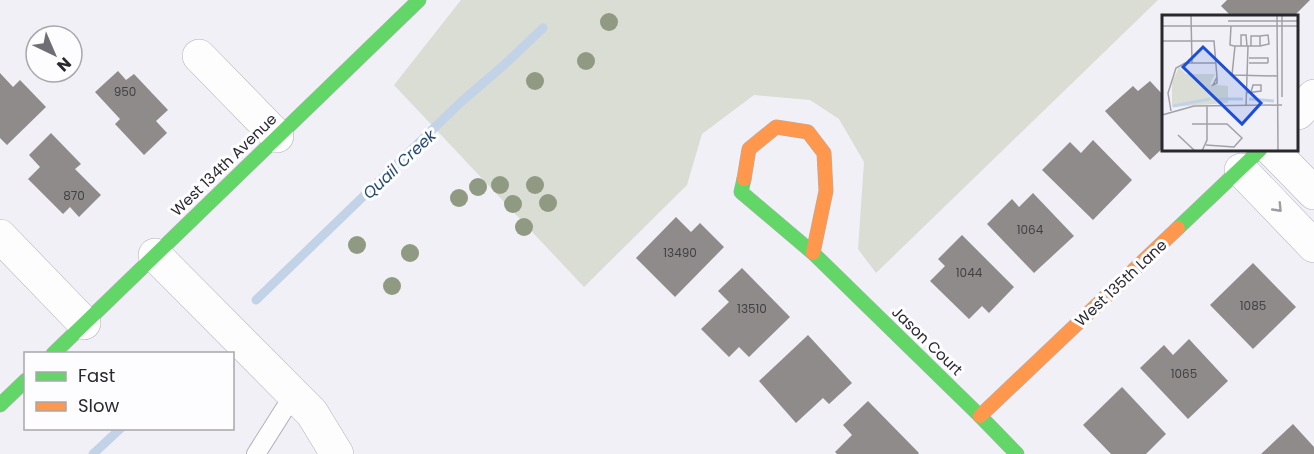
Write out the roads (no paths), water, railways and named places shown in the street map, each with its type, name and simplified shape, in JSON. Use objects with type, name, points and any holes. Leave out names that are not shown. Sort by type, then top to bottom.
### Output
[{"type":"street","name":"West 134th Avenue","points":[[55,352],[419,0]]},
{"type":"street","points":[[199,56],[277,136]]},
{"type":"street","points":[[1299,112],[1314,96]]},
{"type":"street","name":"Jason Court","points":[[813,252],[825,191],[824,153],[808,132],[776,127],[749,149],[741,192],[813,252],[1017,454]]},
{"type":"street","points":[[1274,152],[1314,194]]},
{"type":"street","points":[[1251,160],[1314,246]]},
{"type":"street","name":"West 135th Lane","points":[[980,416],[1251,160]]},
{"type":"street","points":[[0,236],[84,323]]},
{"type":"street","points":[[155,255],[312,413],[337,454]]},
{"type":"street","points":[[0,405],[24,382]]},
{"type":"lane","points":[[256,454],[283,383]]},
{"type":"waterway","name":"Quail Creek","points":[[256,300],[461,102],[543,28]]},
{"type":"waterway","name":"Quail Creek","points":[[93,454],[119,430]]}]
